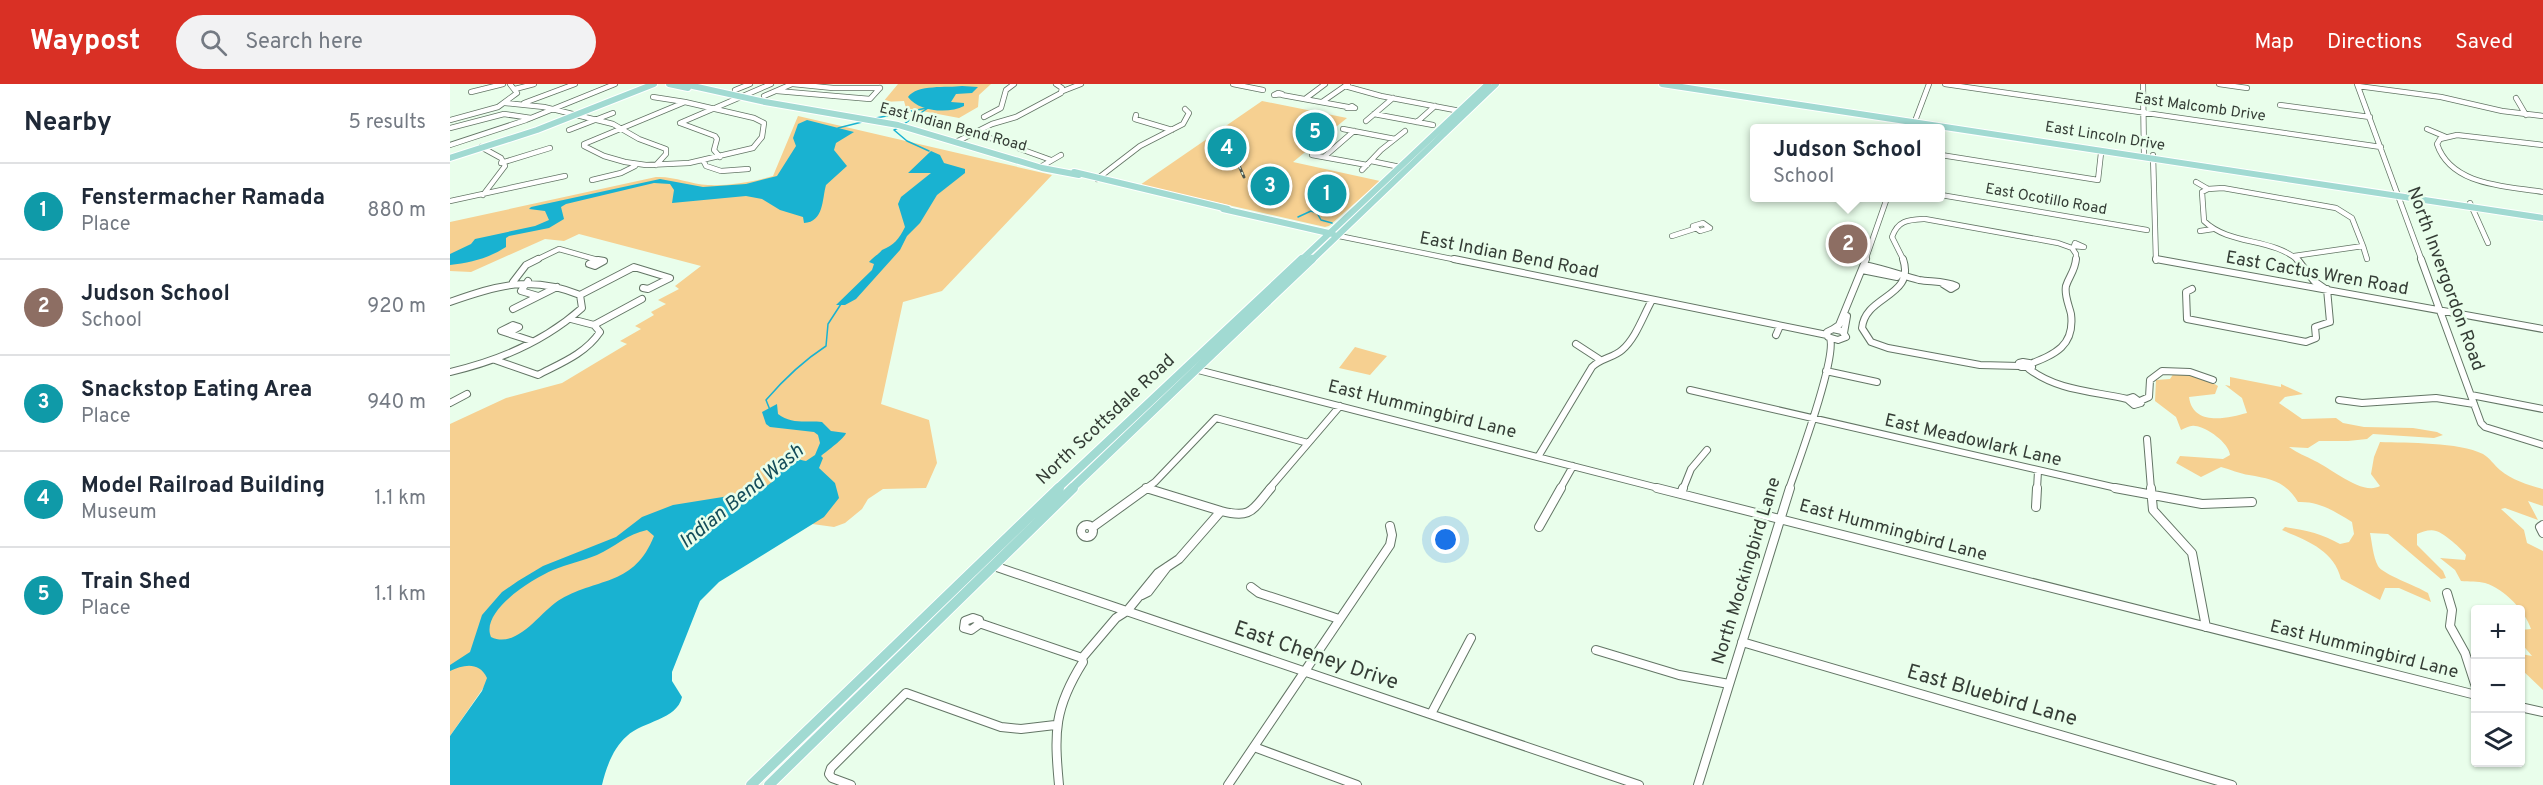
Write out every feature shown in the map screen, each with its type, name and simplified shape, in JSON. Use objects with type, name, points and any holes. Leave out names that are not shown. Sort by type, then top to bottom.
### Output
[{"type":"main road","points":[[574,114],[644,84]]},
{"type":"main road","points":[[450,156],[481,147],[654,84]]},
{"type":"main road","name":"East Indian Bend Road","points":[[669,84],[738,98]]},
{"type":"main road","name":"East Indian Bend Road","points":[[684,84],[784,109],[864,119],[1204,206],[1228,209],[1339,236]]},
{"type":"main road","name":"North Scottsdale Road","points":[[751,785],[981,561],[1329,233],[1483,89],[1496,84]]},
{"type":"main road","name":"East Lincoln Drive","points":[[1662,84],[1709,88]]},
{"type":"main road","name":"East Lincoln Drive","points":[[1677,84],[1914,123]]},
{"type":"main road","name":"North Scottsdale Road","points":[[769,785],[992,565],[1477,103],[1489,87]]},
{"type":"main road","points":[[1452,126],[1462,114],[1460,111],[1477,103]]},
{"type":"main road","name":"East Lincoln Drive","points":[[1945,127],[2543,216]]},
{"type":"main road","points":[[1389,187],[1392,180],[1402,171],[1400,167],[1425,153]]},
{"type":"main road","points":[[1166,400],[1165,395],[1189,372],[1187,368],[1200,362],[1217,346],[1225,344]]},
{"type":"street","points":[[471,92],[503,84]]},
{"type":"street","points":[[450,120],[505,103],[516,95],[515,89],[510,84]]},
{"type":"street","points":[[515,89],[534,84]]},
{"type":"street","points":[[523,104],[575,84]]},
{"type":"street","points":[[450,145],[531,118],[615,84]]},
{"type":"street","points":[[737,84],[748,85]]},
{"type":"street","points":[[720,157],[714,150],[717,139],[715,136],[680,123],[771,84]]},
{"type":"street","points":[[765,96],[793,84],[833,88],[880,88],[870,99],[777,91]]},
{"type":"street","points":[[996,121],[984,117],[1001,108],[1006,90],[1014,84]]},
{"type":"street","points":[[1056,84],[1063,91]]},
{"type":"street","points":[[967,145],[968,140],[996,121],[1017,117],[1063,91],[1081,84]]},
{"type":"street","points":[[1233,84],[1263,90]]},
{"type":"street","points":[[1305,99],[1325,84]]},
{"type":"street","points":[[1914,123],[1929,84]]},
{"type":"street","name":"East Malcomb Drive","points":[[1946,84],[2380,147]]},
{"type":"street","points":[[2143,84],[2144,155]]},
{"type":"street","points":[[2219,84],[2247,88]]},
{"type":"street","points":[[735,90],[748,85]]},
{"type":"street","points":[[1322,102],[1346,85],[1393,98],[1460,111]]},
{"type":"street","points":[[2357,85],[2441,97],[2526,115],[2543,116]]},
{"type":"street","name":"North Invergordon Road","points":[[2357,85],[2471,396],[2485,427],[2543,445]]},
{"type":"street","points":[[821,95],[833,88]]},
{"type":"street","points":[[1282,95],[1348,107]]},
{"type":"street","points":[[653,97],[685,102],[754,118],[765,123],[760,141],[754,148],[704,162],[656,165],[636,165],[600,159],[584,144],[685,102]]},
{"type":"street","points":[[1366,121],[1393,98]]},
{"type":"street","points":[[2516,98],[2526,115]]},
{"type":"street","points":[[505,103],[552,109],[622,128],[641,140],[666,149],[666,154],[656,165]]},
{"type":"street","points":[[2280,105],[2370,117]]},
{"type":"street","points":[[1417,122],[1435,106]]},
{"type":"street","points":[[1097,179],[1140,146],[1184,124],[1189,112],[1185,109]]},
{"type":"street","points":[[569,130],[613,113]]},
{"type":"street","points":[[450,128],[504,114],[531,118]]},
{"type":"street","points":[[1374,114],[1432,125]]},
{"type":"street","points":[[1136,115],[1135,119],[1172,130]]},
{"type":"street","points":[[2420,126],[2446,137]]},
{"type":"street","points":[[1343,129],[1395,139]]},
{"type":"street","points":[[1324,157],[1354,131]]},
{"type":"street","points":[[1366,165],[1405,131]]},
{"type":"street","points":[[956,142],[977,133],[1051,160]]},
{"type":"street","points":[[2543,145],[2471,136],[2446,137],[2440,139],[2437,144],[2443,159],[2453,168],[2467,175],[2494,184],[2543,192]]},
{"type":"street","points":[[481,147],[502,163]]},
{"type":"street","points":[[480,196],[502,163],[550,147]]},
{"type":"street","points":[[1945,156],[2098,180],[2101,153]]},
{"type":"street","points":[[1042,166],[1061,155]]},
{"type":"street","points":[[1312,155],[1366,165],[1400,167]]},
{"type":"street","name":"East Cactus Wren Road","points":[[2153,157],[2156,261],[2327,289],[2543,329]]},
{"type":"street","points":[[704,162],[706,166],[721,171],[748,169]]},
{"type":"street","points":[[592,180],[621,173],[636,165]]},
{"type":"street","points":[[2458,178],[2467,175]]},
{"type":"street","points":[[450,201],[565,176]]},
{"type":"street","points":[[2196,182],[2208,189],[2235,190],[2343,209],[2353,216],[2367,259]]},
{"type":"street","points":[[2208,189],[2202,192],[2204,221],[2213,229]]},
{"type":"street","name":"East Ocotillo Road","points":[[1945,196],[2147,230]]},
{"type":"street","name":"North Mockingbird Lane","points":[[1698,785],[1812,419],[1832,344],[1830,333],[1839,325],[1863,268],[1886,202]]},
{"type":"street","points":[[2471,205],[2488,243]]},
{"type":"street","points":[[2343,209],[2354,207]]},
{"type":"street","points":[[2029,366],[2057,353],[2067,340],[2071,316],[2066,286],[2075,270],[2076,254],[2073,247],[1925,219],[1906,220],[1896,226],[1892,237],[1905,260],[1903,276],[1898,290],[1869,308],[1862,331],[1882,347],[1989,367],[2020,366],[2021,362],[2049,381],[2127,399],[2134,405],[2140,404],[2140,400],[2149,398],[2150,380],[2162,371],[2190,372],[2213,380]]},
{"type":"street","points":[[1672,236],[1697,228]]},
{"type":"street","points":[[2192,289],[2186,292],[2187,319],[2306,342],[2316,338],[2314,327],[2330,322],[2327,289],[2310,279],[2301,262],[2294,256],[2275,246],[2213,229],[2200,231]]},
{"type":"street","name":"East Indian Bend Road","points":[[1339,236],[1782,326],[1830,333]]},
{"type":"street","points":[[2294,256],[2363,246]]},
{"type":"street","points":[[513,282],[522,271],[562,250],[598,260]]},
{"type":"street","points":[[450,302],[489,288],[528,281],[580,295],[634,267],[663,276]]},
{"type":"street","points":[[1863,268],[1943,284]]},
{"type":"street","name":"North Mockingbird Lane","points":[[1826,369],[1837,344],[1846,337],[1845,322],[1860,283],[1858,280]]},
{"type":"street","points":[[528,281],[521,291],[538,296]]},
{"type":"street","points":[[513,309],[556,287]]},
{"type":"street","points":[[450,372],[495,360],[571,319],[582,308],[580,295]]},
{"type":"street","points":[[594,325],[642,299]]},
{"type":"street","points":[[1538,457],[1599,359],[1611,356],[1625,348],[1652,300]]},
{"type":"street","points":[[495,360],[538,375],[595,341],[600,332],[594,325],[571,319]]},
{"type":"street","points":[[1776,335],[1782,326]]},
{"type":"street","points":[[508,333],[532,341]]},
{"type":"street","points":[[1830,333],[1844,333]]},
{"type":"street","points":[[1830,333],[1841,340]]},
{"type":"street","points":[[1576,344],[1599,359]]},
{"type":"street","points":[[1826,369],[1877,382]]},
{"type":"street","name":"East Hummingbird Lane","points":[[1198,370],[2471,694]]},
{"type":"street","name":"East Meadowlark Lane","points":[[1690,390],[2150,496],[2202,504],[2252,502]]},
{"type":"street","points":[[450,403],[467,394]]},
{"type":"street","points":[[2471,396],[2543,409]]},
{"type":"street","points":[[2339,400],[2362,403],[2444,398],[2474,404]]},
{"type":"street","points":[[1146,488],[1240,516],[1251,511],[1340,406]]},
{"type":"street","points":[[1093,527],[1146,488],[1216,418],[1308,443]]},
{"type":"street","points":[[2147,439],[2150,496],[2153,510],[2192,553],[2206,627]]},
{"type":"street","points":[[1681,494],[1691,469],[1707,450]]},
{"type":"street","points":[[1539,527],[1573,466]]},
{"type":"street","points":[[2036,507],[2038,471]]},
{"type":"street","points":[[1059,785],[1055,724],[1060,701],[1083,662],[1082,658],[1116,618],[1127,611],[1167,567],[1179,559],[1221,511]]},
{"type":"street","points":[[2543,525],[2540,527],[2543,533]]},
{"type":"street","points":[[1228,785],[1390,545],[1392,535],[1390,526]]},
{"type":"street","name":"East Cheney Drive","points":[[981,561],[1640,785]]},
{"type":"street","points":[[1251,586],[1259,593],[1339,619]]},
{"type":"street","points":[[2447,593],[2452,610],[2450,626],[2465,653],[2471,673]]},
{"type":"street","points":[[979,623],[1082,658]]},
{"type":"street","points":[[1431,714],[1472,638]]},
{"type":"street","name":"East Bluebird Lane","points":[[1742,642],[2232,785]]},
{"type":"street","points":[[1596,650],[1679,675],[1729,684]]},
{"type":"street","points":[[851,785],[832,777],[829,774],[831,768],[906,693],[1001,727],[1021,729],[1055,724]]},
{"type":"street","points":[[2525,708],[2543,712]]},
{"type":"street","points":[[1254,747],[1357,785]]},
{"type":"shaded area","points":[[898,84],[991,84],[979,95],[978,107],[959,118],[906,108],[904,101],[883,102]]},
{"type":"shaded area","points":[[1262,101],[1347,118],[1293,162],[1380,181],[1325,227],[1140,185]]},
{"type":"shaded area","points":[[798,116],[1052,175],[942,291],[903,302],[881,404],[929,420],[937,463],[926,488],[883,489],[868,499],[862,509],[845,523],[834,527],[747,515],[486,684],[450,736],[450,424],[506,398],[562,383],[627,344],[620,341],[641,329],[635,326],[654,315],[651,312],[666,304],[658,300],[679,289],[675,286],[701,266],[579,234],[564,241],[545,239],[471,272],[450,271],[450,222],[656,177],[716,185],[741,183],[773,176]]},
{"type":"shaded area","points":[[1355,347],[1387,356],[1370,375],[1339,368]]},
{"type":"shaded area","points":[[2174,373],[2206,379],[2218,386],[2215,394],[2189,397],[2192,407],[2204,417],[2221,418],[2247,413],[2242,398],[2225,385],[2230,386],[2230,377],[2281,387],[2281,384],[2303,394],[2285,397],[2279,403],[2302,419],[2336,418],[2343,423],[2364,427],[2413,428],[2443,435],[2434,438],[2373,434],[2367,439],[2319,441],[2308,448],[2289,447],[2347,480],[2365,487],[2380,486],[2371,474],[2380,442],[2433,444],[2473,450],[2483,454],[2510,477],[2543,489],[2543,506],[2528,501],[2538,520],[2505,508],[2501,509],[2524,530],[2527,543],[2543,551],[2543,690],[2525,673],[2525,655],[2532,656],[2525,648],[2525,630],[2531,629],[2525,617],[2525,605],[2516,605],[2500,590],[2482,582],[2461,581],[2455,570],[2440,558],[2465,560],[2466,555],[2444,535],[2431,530],[2417,534],[2417,545],[2443,571],[2446,578],[2441,579],[2388,534],[2370,533],[2378,566],[2386,573],[2428,593],[2431,602],[2399,588],[2385,588],[2380,600],[2341,579],[2332,561],[2318,548],[2282,530],[2285,527],[2307,531],[2340,544],[2349,542],[2354,534],[2352,522],[2320,505],[2298,502],[2288,489],[2277,482],[2221,467],[2201,477],[2176,463],[2180,456],[2223,459],[2230,455],[2222,441],[2205,429],[2193,426],[2181,430],[2176,417],[2155,401],[2156,380],[2170,379]]},
{"type":"water","points":[[978,87],[972,93],[956,94],[951,102],[964,103],[964,106],[958,109],[943,111],[927,109],[908,97],[925,88]]},
{"type":"water","points":[[807,120],[854,132],[836,143],[834,150],[847,166],[826,185],[819,214],[811,222],[804,223],[803,217],[780,210],[762,199],[746,196],[672,203],[674,190],[670,184],[654,183],[566,204],[561,207],[564,219],[549,228],[509,236],[506,238],[506,247],[493,254],[450,265],[450,254],[471,244],[475,239],[535,226],[549,220],[545,211],[529,209],[531,207],[660,179],[703,187],[746,184],[777,176],[796,146],[793,138],[798,124]]},
{"type":"water","points":[[931,151],[940,155],[944,163],[965,169],[965,173],[937,195],[920,223],[907,236],[900,250],[856,299],[845,305],[836,305],[872,270],[874,264],[869,262],[901,235],[905,227],[898,204],[901,197],[931,173],[908,173]]},
{"type":"water","points":[[777,404],[778,414],[789,420],[822,422],[831,431],[846,433],[821,456],[823,458],[819,468],[835,483],[839,498],[824,517],[719,582],[700,601],[672,672],[672,681],[682,697],[674,711],[634,731],[622,741],[611,759],[602,785],[450,785],[450,736],[482,691],[487,678],[480,669],[475,667],[465,666],[450,671],[450,665],[470,652],[482,615],[502,592],[518,581],[543,566],[616,537],[642,517],[673,505],[760,491],[772,482],[776,475],[777,462],[781,459],[791,457],[806,461],[815,455],[820,443],[818,435],[814,432],[770,427],[766,424],[762,412]],"holes":[[[647,530],[654,536],[637,564],[626,572],[561,599],[520,634],[501,640],[491,637],[490,627],[493,617],[500,607],[521,588],[553,570],[597,555],[640,532]]]},
{"type":"waterway","points":[[876,118],[927,108]]},
{"type":"waterway","name":"Indian Bend Wash","points":[[904,124],[928,108]]},
{"type":"waterway","points":[[838,128],[862,122]]},
{"type":"waterway","name":"Indian Bend Wash","points":[[898,128],[894,130],[907,141],[929,151]]},
{"type":"waterway","points":[[1298,217],[1311,211],[1317,213],[1321,220],[1332,223]]},
{"type":"waterway","name":"Indian Bend Wash","points":[[770,410],[766,400],[794,371],[826,346],[828,324],[841,304]]},
{"type":"railway","points":[[1232,150],[1244,177]]},
{"type":"place","name":"Train Shed","points":[[1315,132]]},
{"type":"place","name":"Model Railroad Building","points":[[1227,148]]},
{"type":"place","name":"Snackstop Eating Area","points":[[1270,186]]},
{"type":"place","name":"Fenstermacher Ramada","points":[[1327,194]]},
{"type":"place","name":"Judson School","points":[[1848,244]]}]
